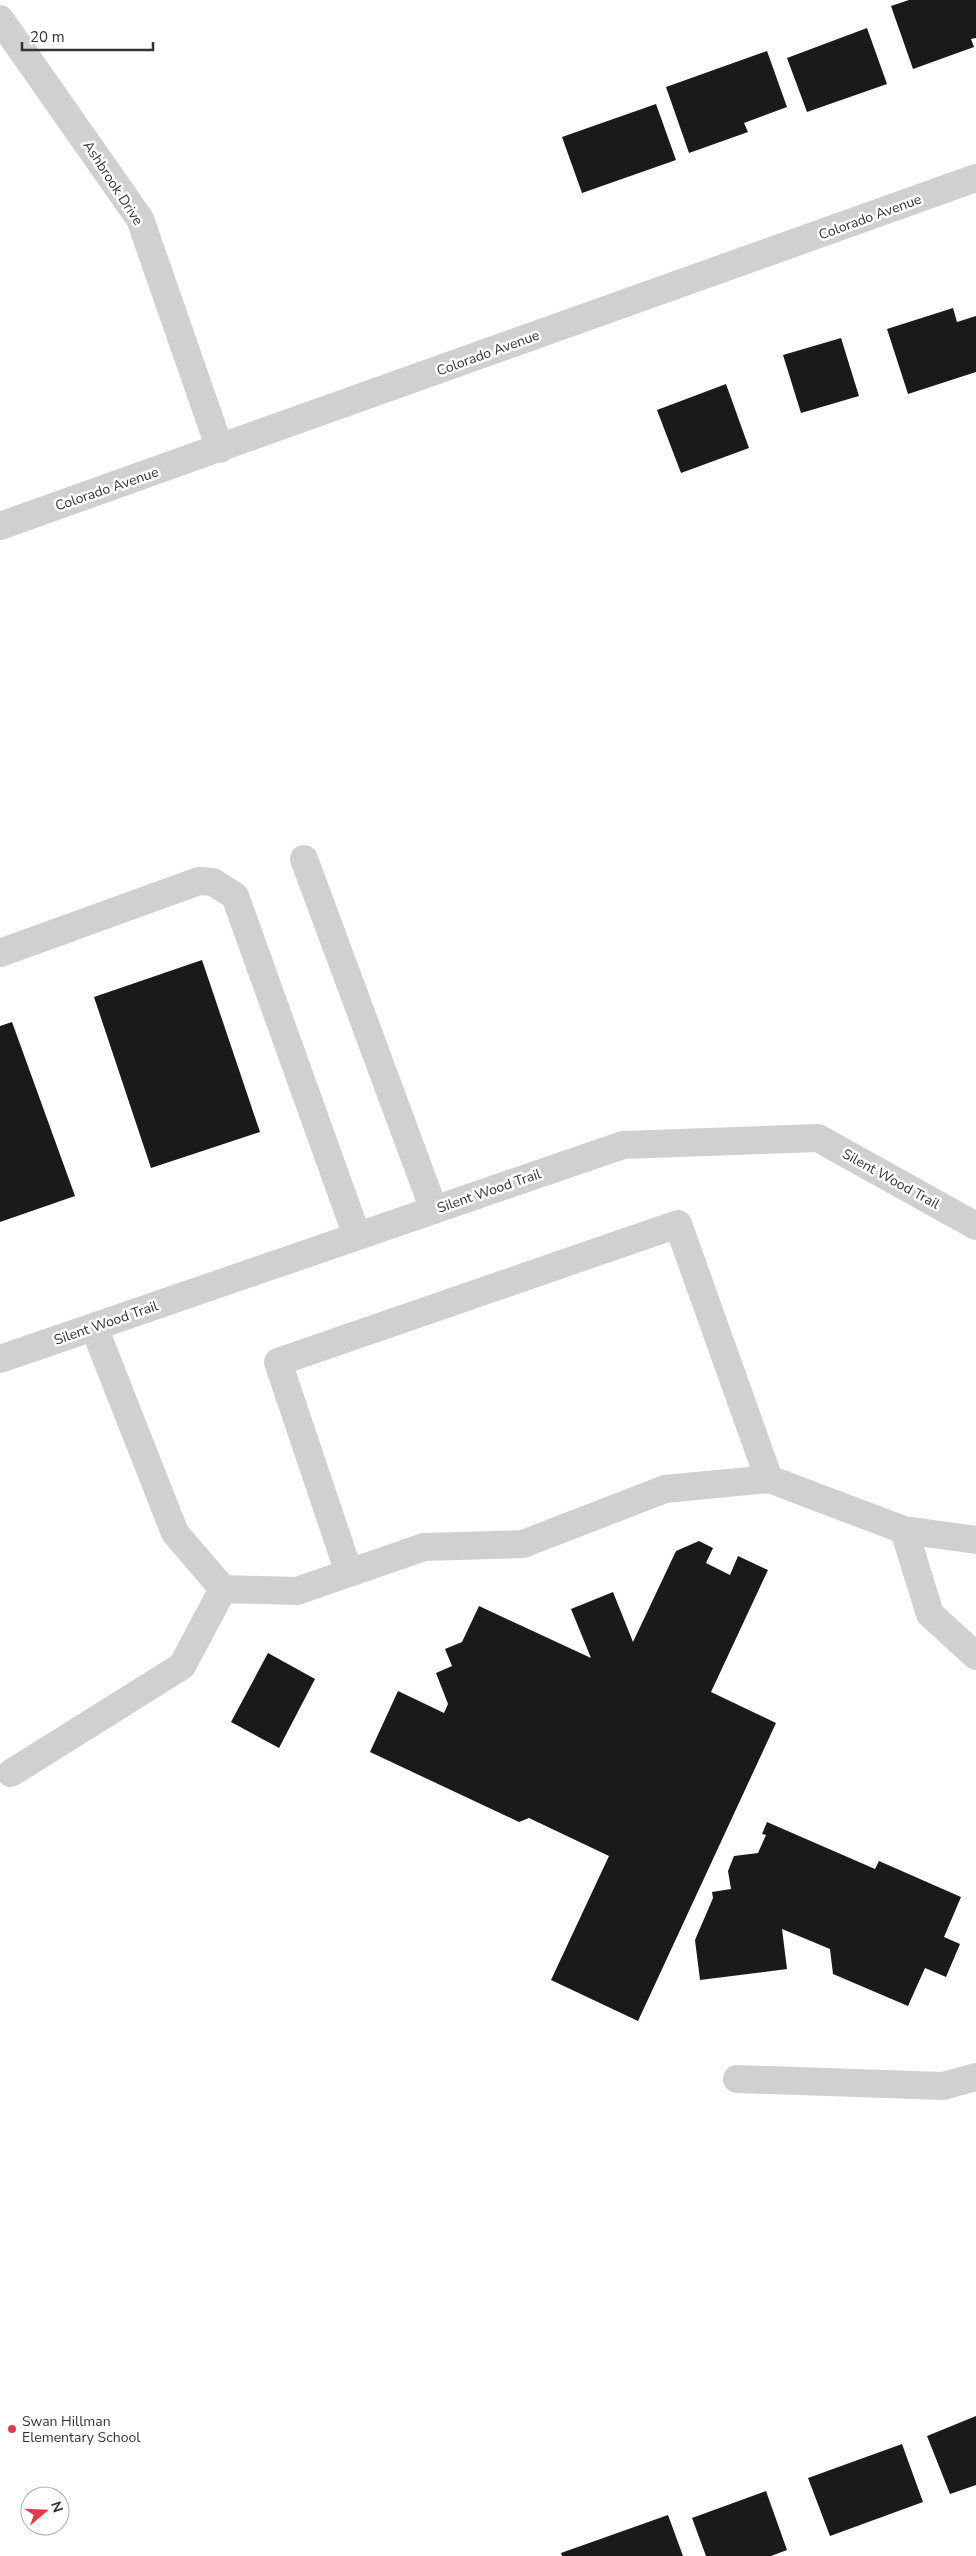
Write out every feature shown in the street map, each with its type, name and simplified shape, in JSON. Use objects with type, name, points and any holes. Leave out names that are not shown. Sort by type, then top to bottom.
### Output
[{"type":"street","name":"Ashbrook Drive","points":[[0,20],[140,219],[220,450]]},
{"type":"street","name":"Colorado Avenue","points":[[0,526],[220,450],[976,178]]},
{"type":"street","points":[[304,859],[434,1210]]},
{"type":"street","points":[[0,953],[199,881],[213,882],[235,896],[357,1236]]},
{"type":"street","name":"Silent Wood Trail","points":[[0,1360],[623,1144],[818,1138],[976,1226]]},
{"type":"street","points":[[349,1573],[278,1362],[678,1224],[769,1479]]},
{"type":"street","points":[[94,1327],[175,1533],[223,1589],[297,1591],[424,1547],[523,1544],[665,1489],[769,1479],[904,1530],[976,1540]]},
{"type":"street","points":[[904,1530],[930,1614],[976,1656]]},
{"type":"street","points":[[11,1773],[182,1666],[223,1589]]},
{"type":"street","points":[[737,2080],[943,2086],[976,2077]]},
{"type":"building","points":[[909,0],[976,0],[976,38],[971,39],[974,47],[913,69],[891,6]]},
{"type":"building","points":[[867,28],[887,84],[807,112],[787,58]]},
{"type":"building","points":[[767,51],[787,107],[744,123],[748,132],[689,153],[666,87]]},
{"type":"building","points":[[656,104],[676,160],[582,193],[562,137]]},
{"type":"building","points":[[953,308],[957,322],[976,316],[976,372],[908,394],[887,329]]},
{"type":"building","points":[[841,338],[859,396],[801,413],[783,355]]},
{"type":"building","points":[[726,384],[749,448],[681,473],[657,410]]},
{"type":"building","points":[[202,960],[260,1132],[151,1168],[94,997]]},
{"type":"building","points":[[12,1022],[75,1196],[0,1222],[0,1026]]},
{"type":"building","points":[[699,1541],[713,1548],[706,1563],[730,1575],[738,1556],[768,1570],[711,1692],[776,1723],[638,2021],[551,1980],[609,1856],[529,1818],[519,1822],[370,1752],[398,1691],[444,1713],[448,1704],[436,1673],[452,1666],[445,1649],[462,1642],[479,1606],[591,1658],[571,1609],[613,1592],[633,1642],[676,1551]]},
{"type":"building","points":[[268,1653],[315,1679],[279,1748],[231,1722]]},
{"type":"building","points":[[767,1822],[875,1869],[879,1861],[961,1897],[944,1937],[960,1944],[946,1977],[925,1968],[908,2006],[833,1974],[830,1949],[782,1929],[787,1969],[700,1980],[695,1940],[713,1898],[712,1892],[731,1889],[728,1871],[734,1856],[758,1853],[766,1835],[762,1834]]},
{"type":"building","points":[[976,2416],[976,2485],[950,2494],[927,2436]]},
{"type":"building","points":[[902,2444],[923,2502],[830,2536],[808,2478]]},
{"type":"building","points":[[766,2491],[787,2550],[771,2556],[706,2556],[692,2518]]},
{"type":"building","points":[[668,2515],[683,2556],[562,2556],[561,2553]]},
{"type":"place","name":"Swan Hillman Elementary School","points":[[12,2429]]}]
